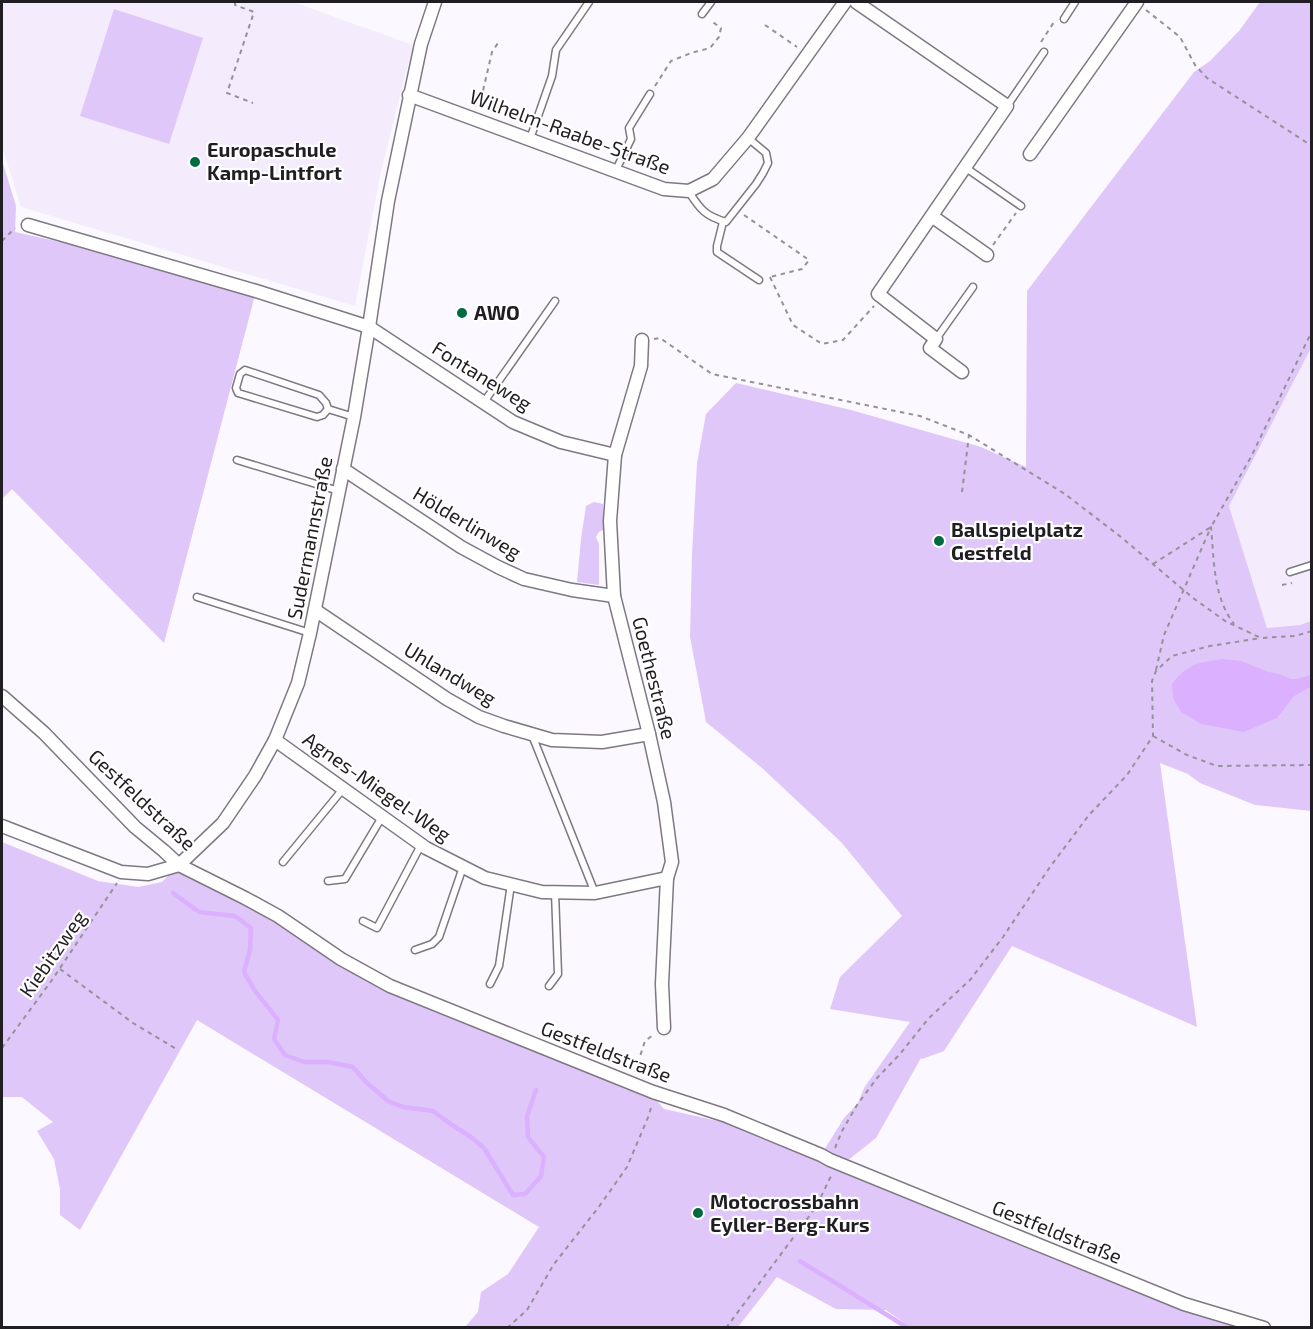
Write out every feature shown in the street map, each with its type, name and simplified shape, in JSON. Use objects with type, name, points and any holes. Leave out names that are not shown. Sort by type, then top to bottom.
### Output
[{"type":"street","name":"Sudermannstraße","points":[[2,826],[121,872],[148,874],[178,865],[223,823],[276,740],[298,683],[315,610],[354,417],[388,201],[421,44],[435,2]]},
{"type":"street","name":"Wilhelm-Raabe-Straße","points":[[409,95],[664,189],[688,191],[713,179],[748,138],[844,2]]},
{"type":"street","points":[[856,2],[1007,106],[878,294],[936,339],[930,348],[962,372]]},
{"type":"street","points":[[1030,154],[1141,5]]},
{"type":"street","points":[[933,217],[987,255]]},
{"type":"street","name":"Fontaneweg","points":[[28,225],[256,291],[369,327],[513,422],[561,442],[615,455]]},
{"type":"street","name":"Goethestraße","points":[[642,340],[641,366],[615,455],[610,521],[614,596],[664,801],[672,862],[667,878],[662,984],[664,1028]]},
{"type":"street","name":"Hölderlinweg","points":[[343,469],[461,547],[498,567],[524,579],[572,590],[614,596]]},
{"type":"street","name":"Uhlandweg","points":[[315,610],[447,699],[479,717],[552,740],[602,742],[648,734]]},
{"type":"street","name":"Gestfeldstraße","points":[[2,696],[44,733],[135,827],[164,850],[178,865],[278,916],[341,959],[390,986],[653,1092],[724,1115],[833,1162],[1184,1304],[1264,1328]]},
{"type":"street","name":"Agnes-Miegel-Weg","points":[[276,740],[421,845],[485,878],[542,892],[595,893],[667,878]]},
{"type":"lane","points":[[530,139],[552,76],[556,50],[589,2]]},
{"type":"lane","points":[[702,14],[711,2]]},
{"type":"lane","points":[[1064,19],[1076,2]]},
{"type":"lane","points":[[1007,106],[1044,52]]},
{"type":"lane","points":[[616,170],[631,138],[629,128],[650,93]]},
{"type":"lane","points":[[688,191],[702,211],[717,220],[726,222],[756,184],[768,163],[766,153],[748,138]]},
{"type":"lane","points":[[966,168],[1021,206]]},
{"type":"lane","points":[[723,222],[717,252],[759,280]]},
{"type":"lane","points":[[936,339],[974,287]]},
{"type":"lane","points":[[484,402],[555,301]]},
{"type":"lane","points":[[245,370],[319,395],[326,402],[328,409],[323,416],[317,417],[238,393],[236,388],[240,374],[245,370]]},
{"type":"lane","points":[[328,409],[354,417]]},
{"type":"lane","points":[[237,460],[339,491]]},
{"type":"lane","points":[[1290,572],[1311,565]]},
{"type":"lane","points":[[197,597],[310,633]]},
{"type":"lane","points":[[532,735],[595,893]]},
{"type":"lane","points":[[283,862],[342,789]]},
{"type":"lane","points":[[328,881],[345,879],[382,817]]},
{"type":"lane","points":[[363,921],[377,928],[421,845]]},
{"type":"lane","points":[[415,951],[432,944],[439,937],[463,867]]},
{"type":"lane","points":[[490,984],[498,971],[500,962],[511,884]]},
{"type":"lane","points":[[549,986],[558,974],[555,892]]},
{"type":"path","points":[[235,2],[235,5],[254,12],[227,93],[253,103]]},
{"type":"path","points":[[1141,5],[1180,37],[1195,65],[1208,78],[1311,146]]},
{"type":"path","points":[[650,93],[671,61],[710,48],[719,37],[721,28],[702,14]]},
{"type":"path","points":[[1044,52],[1039,44],[1058,17],[1064,19]]},
{"type":"path","points":[[765,25],[807,54]]},
{"type":"path","points":[[476,119],[492,52],[500,40]]},
{"type":"path","points":[[987,255],[1021,206]]},
{"type":"path","points":[[736,210],[809,260],[802,269],[770,278],[793,325],[822,344],[843,340],[882,297]]},
{"type":"path","points":[[2,241],[18,225],[28,225]]},
{"type":"path","points":[[726,1328],[816,1208],[842,1131],[857,1105],[928,1019],[970,980],[1089,815],[1127,775],[1153,736],[1152,681],[1164,635],[1211,527],[1251,457],[1311,331]]},
{"type":"path","points":[[642,340],[660,338],[712,374],[920,416],[969,435],[1065,494],[1121,537],[1184,591],[1225,621],[1261,638]]},
{"type":"path","points":[[962,492],[969,435]]},
{"type":"path","points":[[1153,564],[1211,527]]},
{"type":"path","points":[[1211,527],[1215,572],[1222,605],[1236,626]]},
{"type":"path","points":[[1282,585],[1293,582]]},
{"type":"path","points":[[1156,670],[1172,656],[1210,646],[1311,632]]},
{"type":"path","points":[[1153,736],[1187,756],[1217,766],[1311,765]]},
{"type":"path","name":"Kiebitzweg","points":[[2,1048],[60,969],[116,886],[121,872]]},
{"type":"path","points":[[60,969],[133,1023],[178,1050]]},
{"type":"path","points":[[632,1083],[645,1041],[664,1028]]},
{"type":"path","points":[[507,1328],[527,1310],[554,1264],[627,1167],[649,1115],[653,1092]]},
{"type":"shaded area","name":"Europaschule Kamp-Lintfort","points":[[2,2],[293,2],[413,45],[381,171],[355,306],[21,207],[2,146]]},
{"type":"shaded area","points":[[1260,2],[1311,2],[1311,348],[1229,506],[1267,628],[1300,625],[1311,621],[1311,811],[1255,805],[1200,783],[1188,774],[1160,763],[1197,1027],[1012,946],[944,1051],[921,1058],[876,1138],[842,1165],[945,1207],[1263,1327],[910,1327],[886,1310],[836,1309],[777,1277],[738,1327],[465,1327],[478,1312],[481,1292],[508,1274],[539,1227],[197,1020],[80,1230],[60,1215],[60,1189],[54,1159],[37,1131],[53,1122],[22,1097],[2,1097],[2,842],[98,881],[138,887],[162,882],[179,865],[341,959],[627,1090],[649,1092],[664,1109],[723,1122],[818,1160],[833,1162],[821,1155],[844,1118],[858,1103],[864,1088],[910,1022],[830,1009],[840,977],[902,916],[841,842],[762,768],[706,722],[690,637],[697,463],[706,414],[736,383],[851,410],[981,447],[1026,467],[1027,291],[1194,72],[1210,61],[1239,31]]},
{"type":"shaded area","points":[[114,9],[203,38],[169,144],[80,116]]},
{"type":"shaded area","points":[[2,160],[16,206],[15,232],[177,268],[256,291],[164,643],[12,489],[2,499]]},
{"type":"shaded area","points":[[1311,348],[1311,621],[1300,625],[1267,629],[1229,506]]},
{"type":"shaded area","points":[[594,502],[603,504],[603,530],[596,537],[599,544],[599,585],[577,582],[586,506]]},
{"type":"shaded area","points":[[1223,659],[1241,661],[1291,679],[1311,675],[1311,687],[1294,696],[1277,718],[1244,732],[1201,724],[1181,712],[1173,698],[1172,684],[1183,672],[1194,665]]},
{"type":"waterway","points":[[173,893],[199,912],[235,916],[251,928],[250,950],[244,972],[255,991],[278,1020],[274,1039],[285,1055],[304,1062],[328,1062],[353,1067],[388,1101],[403,1107],[433,1111],[484,1148],[513,1195],[525,1194],[541,1176],[544,1157],[528,1137],[527,1116],[536,1090]]},
{"type":"waterway","points":[[800,1261],[908,1328]]},
{"type":"place","name":"Europaschule Kamp-Lintfort","points":[[195,162]]},
{"type":"place","name":"AWO","points":[[462,313]]},
{"type":"place","name":"Ballspielplatz Gestfeld","points":[[939,541]]},
{"type":"place","name":"Motocrossbahn Eyller-Berg-Kurs","points":[[698,1213]]}]
